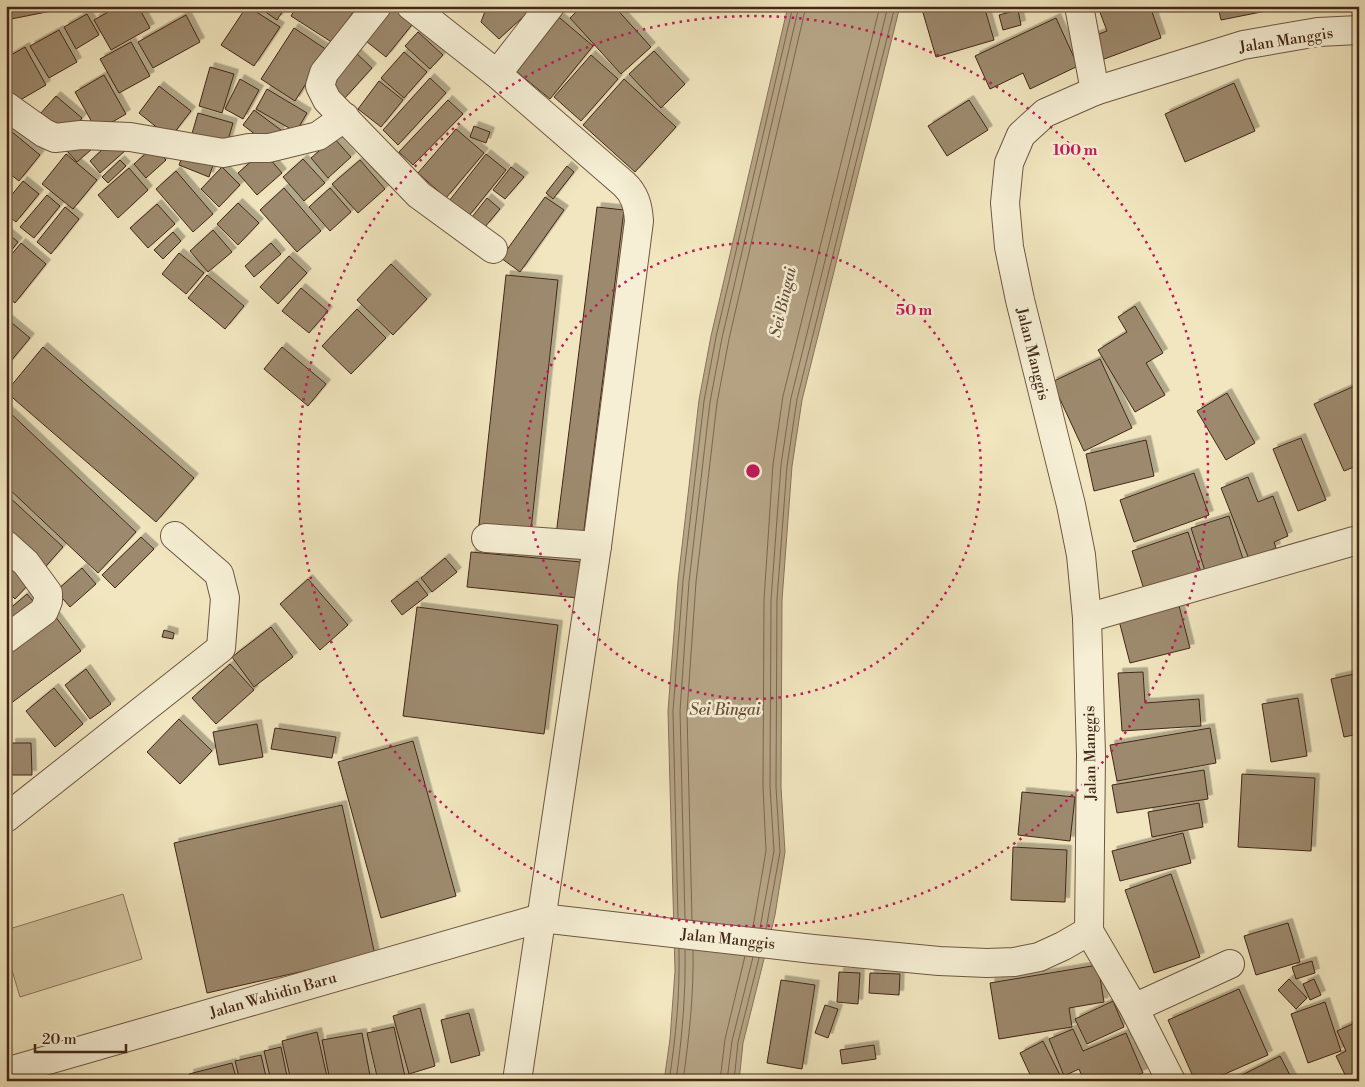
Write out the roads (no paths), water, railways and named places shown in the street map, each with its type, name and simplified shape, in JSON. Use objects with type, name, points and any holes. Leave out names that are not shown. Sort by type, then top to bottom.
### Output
[{"type":"street","points":[[377,6],[324,73],[320,86],[326,100],[345,117],[419,195],[493,249]]},
{"type":"street","points":[[410,6],[497,74],[630,189],[638,209],[639,221],[597,546],[517,1081]]},
{"type":"street","points":[[497,74],[550,6]]},
{"type":"street","points":[[1079,6],[1095,90]]},
{"type":"street","name":"Jalan Manggis","points":[[541,918],[939,961],[987,963],[1014,962],[1039,956],[1063,946],[1089,931],[1091,755],[1087,618],[1081,555],[1009,247],[1006,203],[1009,163],[1021,135],[1045,114],[1095,90],[1243,45],[1318,32],[1359,30]]},
{"type":"street","points":[[6,106],[44,133],[55,138],[81,135],[130,137],[223,153],[249,148],[269,148],[298,142],[318,136],[345,117]]},
{"type":"street","points":[[6,818],[221,648],[225,598],[219,574],[175,536]]},
{"type":"street","points":[[486,538],[597,546]]},
{"type":"street","points":[[1087,618],[1354,541]]},
{"type":"street","points":[[6,545],[26,563],[48,593],[48,602],[44,611],[6,639]]},
{"type":"street","name":"Jalan Wahidin Baru","points":[[6,1072],[541,918]]},
{"type":"street","points":[[1089,931],[1134,1008],[1171,1081]]},
{"type":"street","points":[[1134,1008],[1230,964]]},
{"type":"water","name":"Sei Bingai","points":[[788,6],[900,6],[802,400],[792,466],[782,600],[781,787],[785,852],[775,915],[743,1043],[739,1081],[664,1081],[670,1039],[675,971],[668,711],[678,581],[699,400],[711,336]]}]
